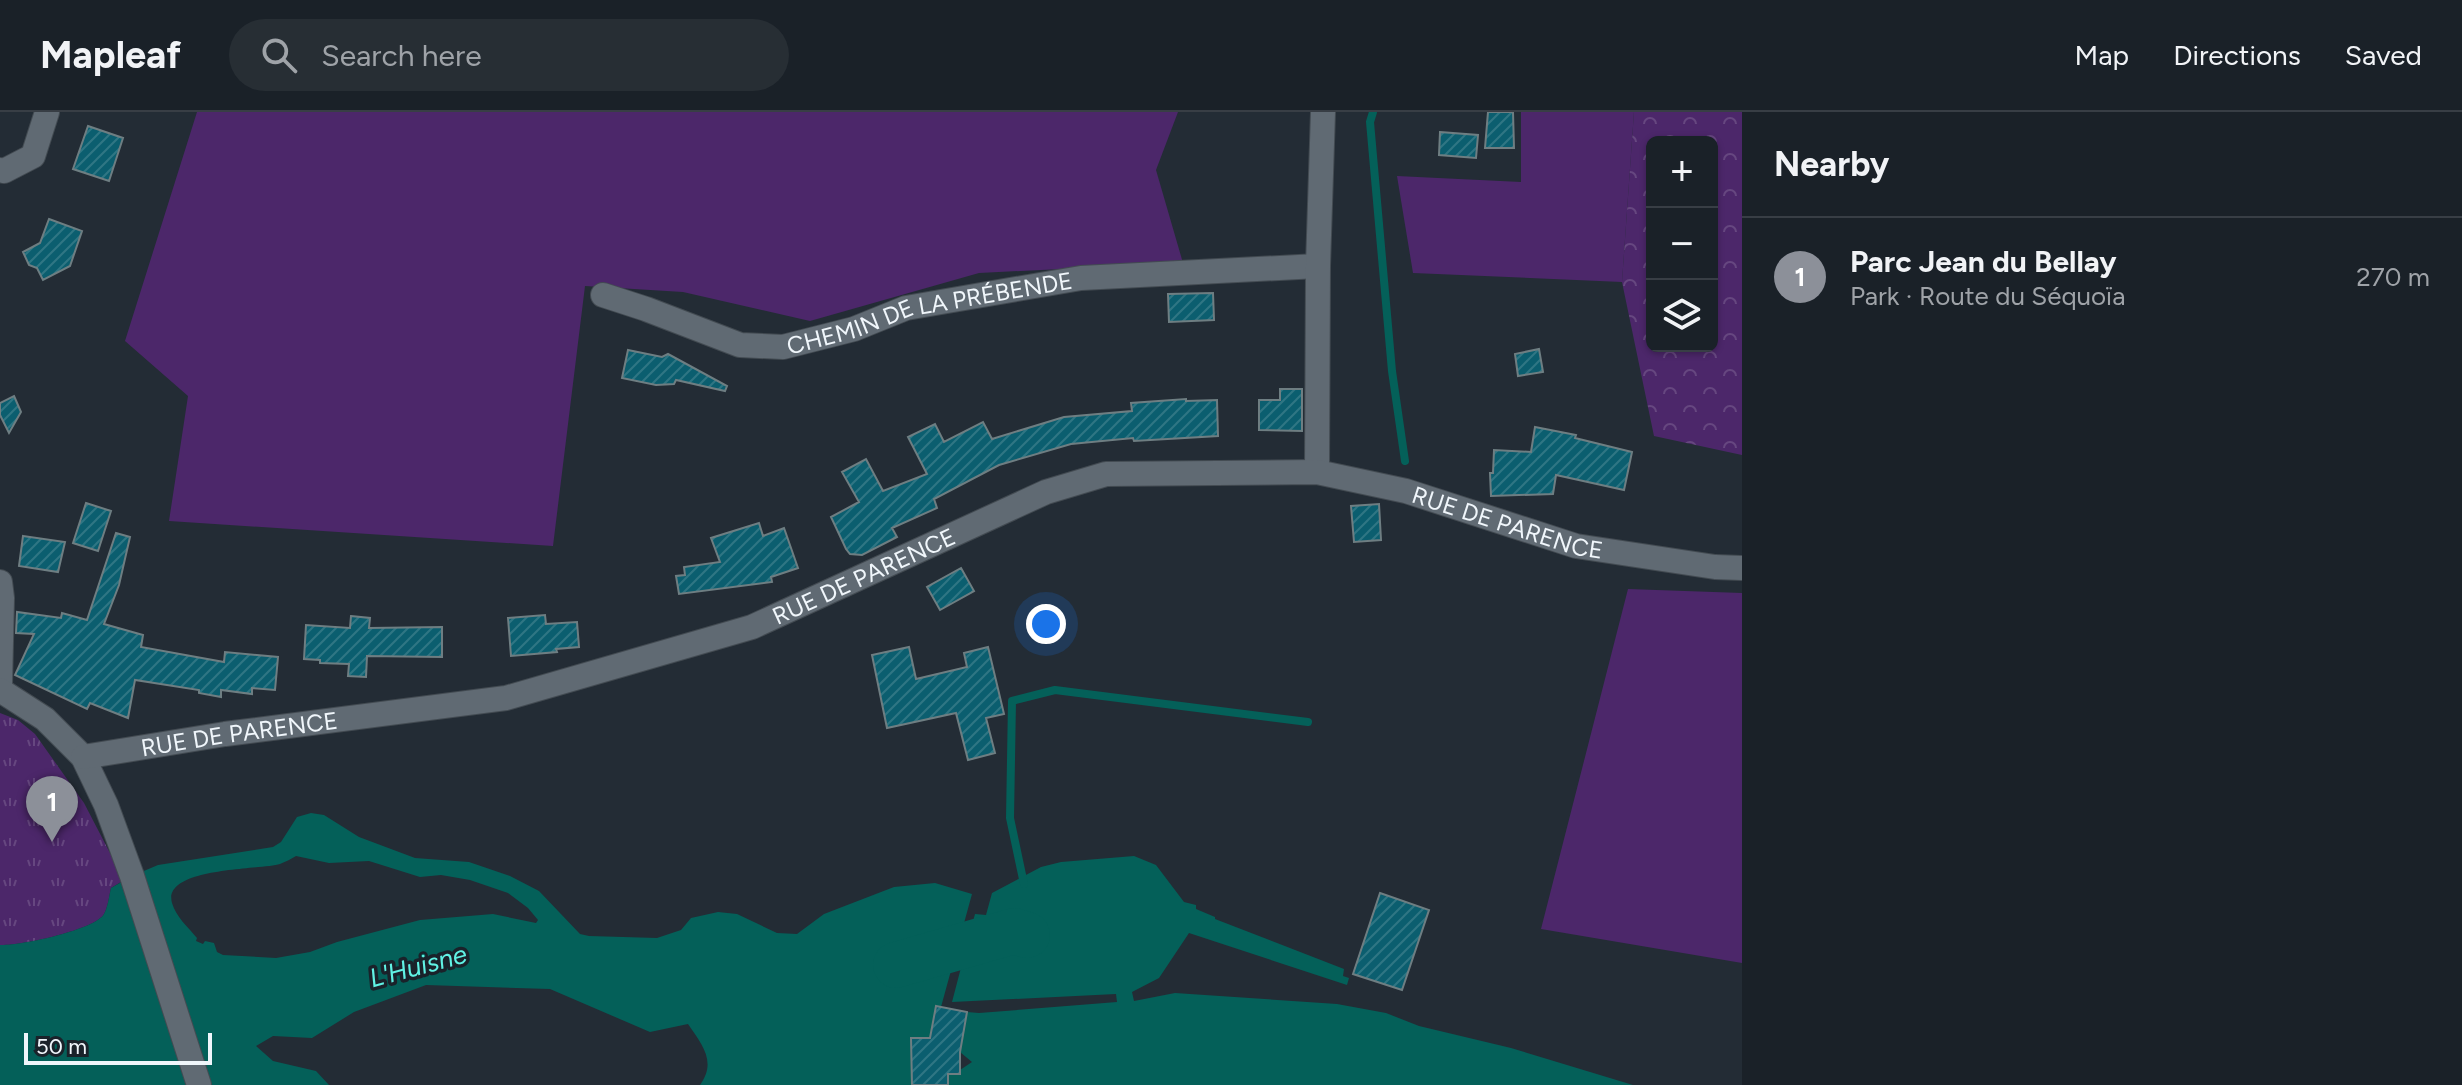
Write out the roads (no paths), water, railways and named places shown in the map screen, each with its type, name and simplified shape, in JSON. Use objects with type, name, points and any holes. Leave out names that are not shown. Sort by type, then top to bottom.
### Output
[{"type":"street","points":[[0,170],[4,171],[33,156],[47,112]]},
{"type":"street","points":[[1317,472],[1318,266],[1323,112]]},
{"type":"street","name":"CHEMIN DE LA PRÉBENDE","points":[[603,295],[740,345],[783,347],[854,329],[906,308],[1081,278],[1318,266]]},
{"type":"street","name":"RUE DE PARENCE","points":[[83,757],[225,734],[457,706],[506,698],[564,682],[752,627],[1046,492],[1106,474],[1317,472],[1406,491],[1576,546],[1715,567],[1742,568]]},
{"type":"street","points":[[0,582],[0,687],[45,719],[83,757],[106,805],[132,876],[199,1085]]},
{"type":"water","name":"L'Huisne","points":[[311,813],[324,815],[359,837],[415,858],[469,862],[510,876],[539,891],[580,934],[589,936],[657,938],[681,930],[691,918],[718,912],[737,914],[777,933],[797,934],[824,914],[894,887],[935,883],[972,894],[941,1007],[936,1006],[930,1038],[911,1039],[912,1085],[700,1085],[707,1068],[706,1053],[688,1024],[650,1032],[550,989],[426,985],[354,1012],[312,1038],[273,1036],[256,1046],[273,1061],[316,1071],[329,1085],[0,1085],[0,945],[39,940],[87,926],[104,914],[111,888],[158,865],[273,847],[281,842],[297,817]],"holes":[[[296,856],[329,863],[369,861],[420,877],[441,875],[470,880],[508,893],[538,920],[536,923],[493,914],[420,920],[310,952],[276,958],[223,955],[217,952],[214,943],[196,941],[197,938],[179,917],[172,903],[173,891],[197,876],[280,864]]]},
{"type":"water","points":[[1134,856],[1156,865],[1184,902],[1196,905],[1196,909],[1344,969],[1343,976],[1349,978],[1347,985],[1189,933],[1159,978],[1132,992],[1134,1001],[1175,993],[1337,1004],[1386,1013],[1419,1026],[1511,1048],[1633,1085],[948,1085],[948,1074],[960,1074],[960,1070],[972,1062],[960,1052],[967,1012],[1117,1002],[1116,994],[952,1002],[975,914],[986,915],[992,893],[1041,867],[1061,862]]},
{"type":"waterway","points":[[1373,112],[1370,122],[1392,371],[1405,461]]},
{"type":"waterway","points":[[1024,884],[1010,818],[1012,701],[1055,690],[1308,722]]},
{"type":"waterway","points":[[896,965],[1014,931],[1027,935]]},
{"type":"place","name":"Parc Jean du Bellay","points":[[52,842]]}]
